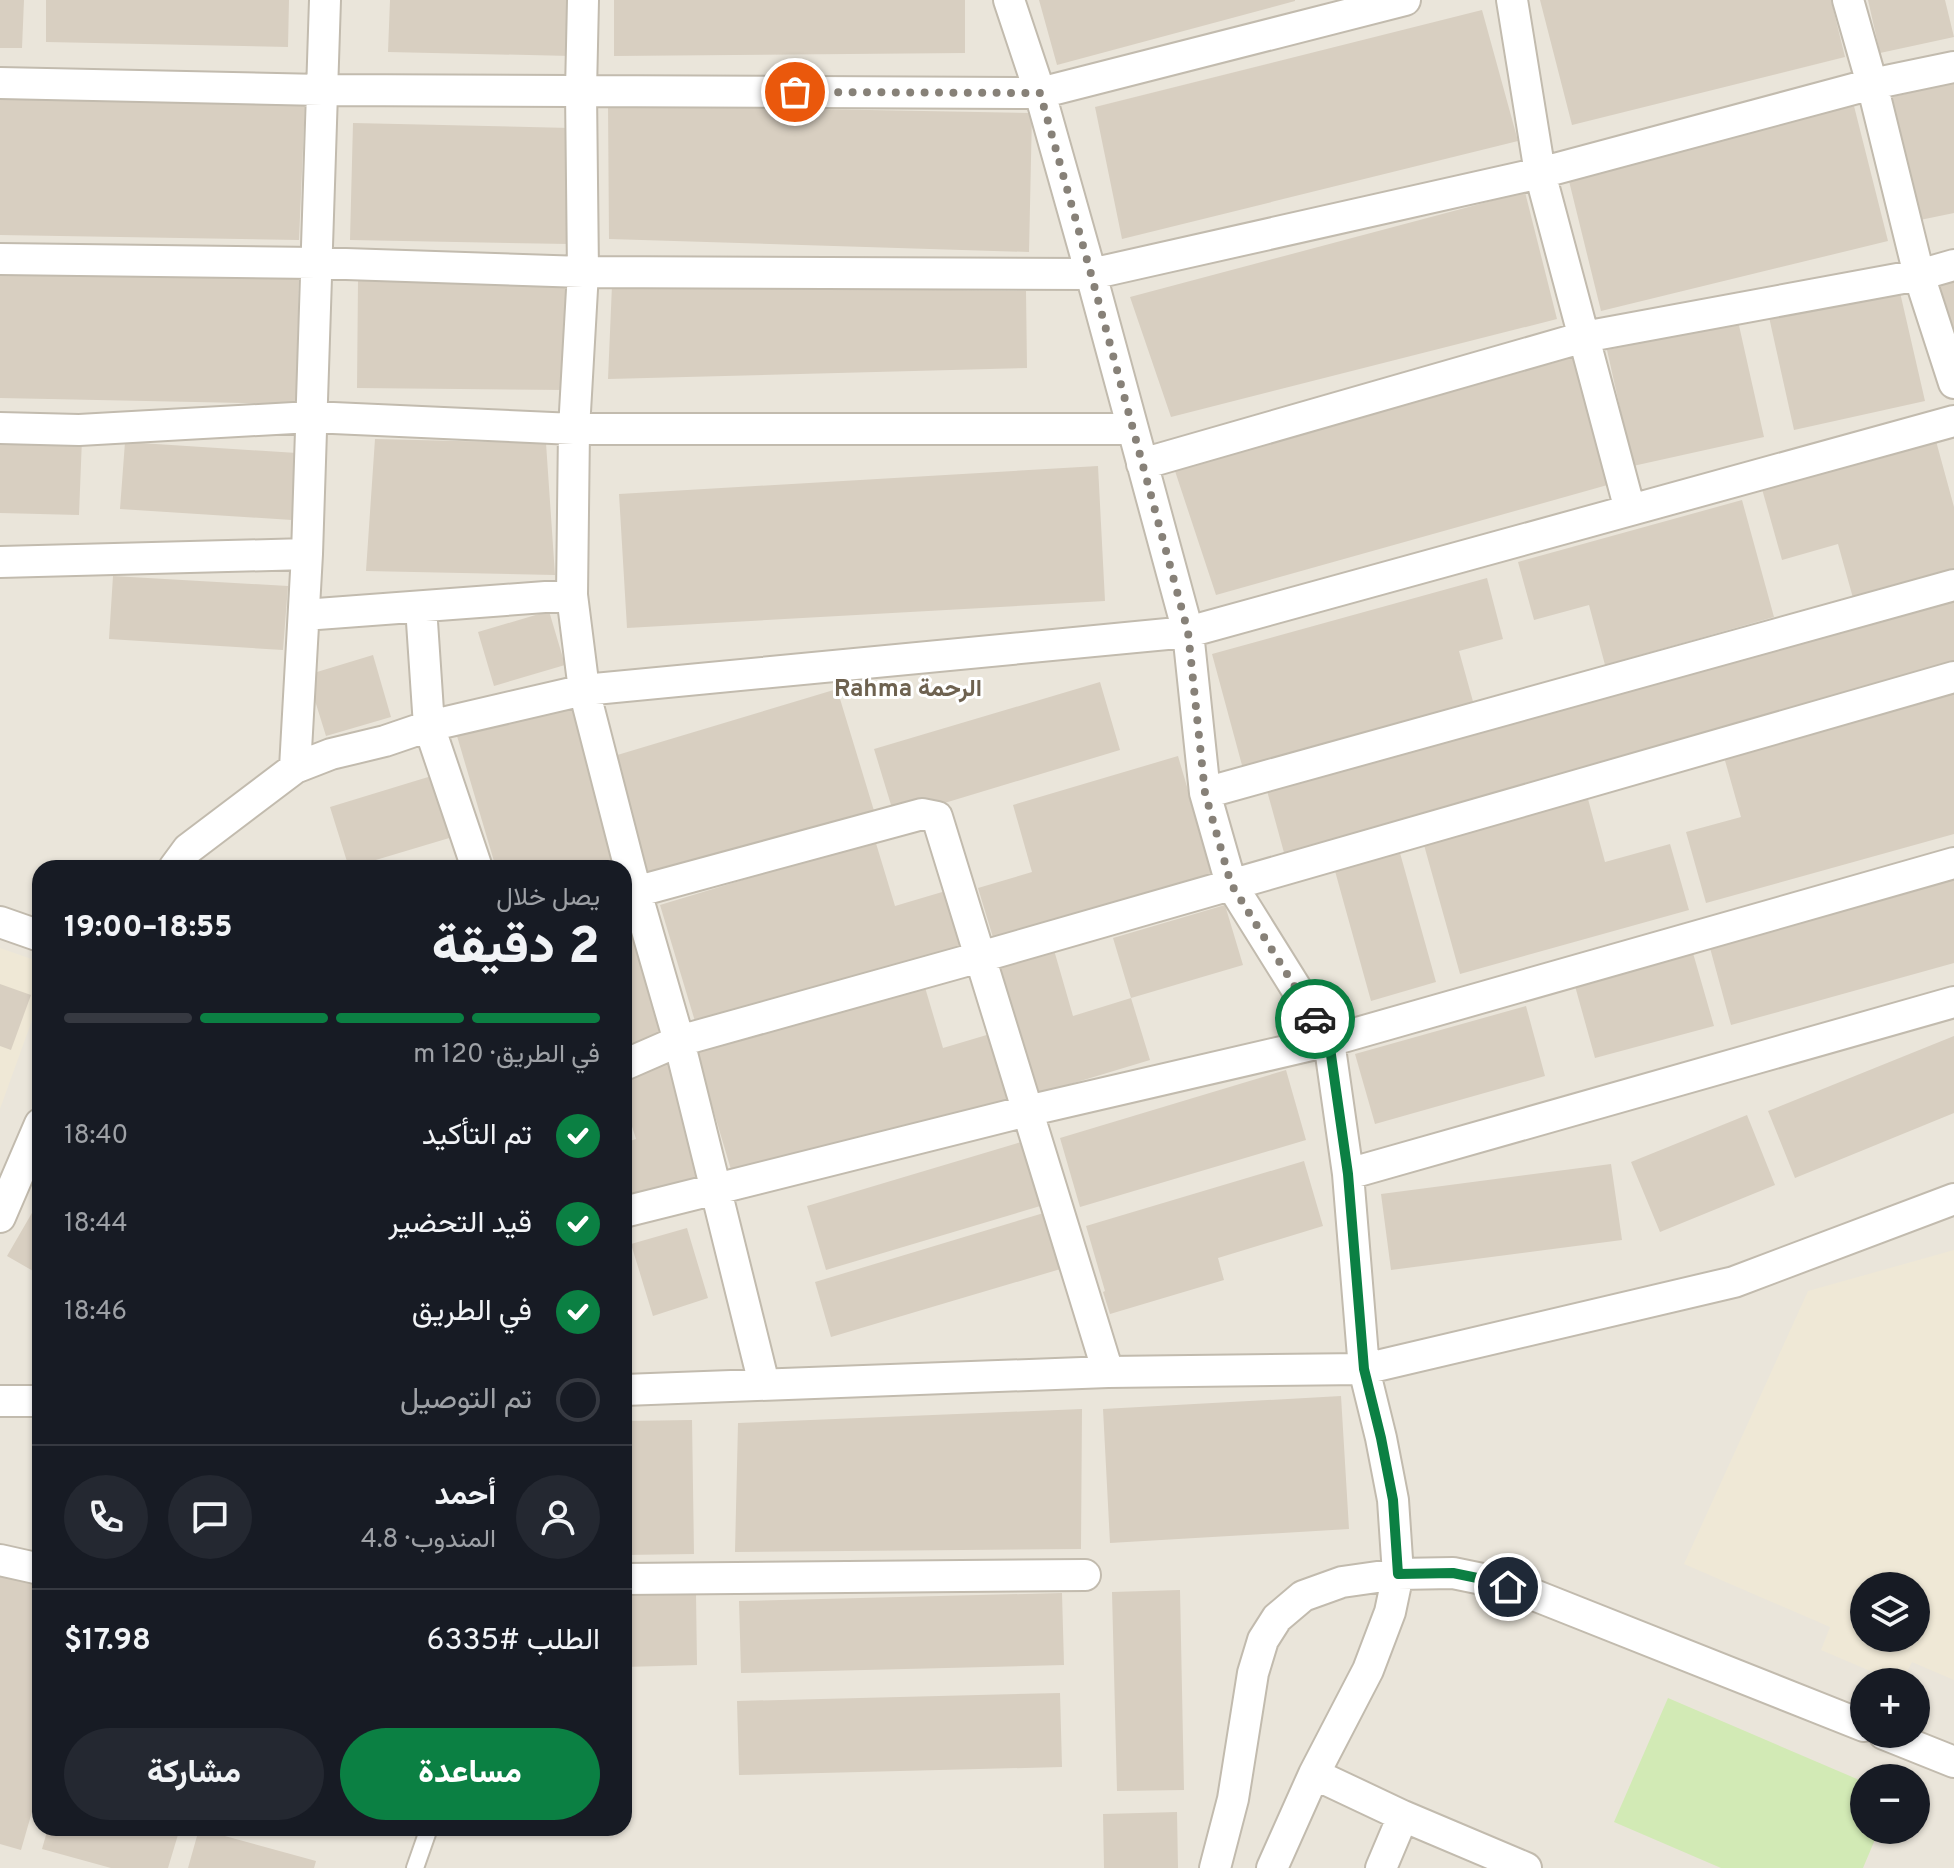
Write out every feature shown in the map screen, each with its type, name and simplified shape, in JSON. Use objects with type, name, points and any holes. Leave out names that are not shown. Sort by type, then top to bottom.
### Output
[{"type":"street","points":[[295,768],[307,554],[325,0]]},
{"type":"street","points":[[583,0],[583,272],[574,429],[572,595],[584,690],[622,860]]},
{"type":"street","points":[[1009,0],[1040,93],[1188,632],[1205,793],[1231,884],[1329,1041],[1348,1174],[1364,1369],[1393,1500],[1398,1574],[1390,1612],[1368,1670],[1314,1774],[1272,1868]]},
{"type":"street","points":[[0,83],[322,90],[1040,93],[1405,0]]},
{"type":"street","points":[[1512,0],[1540,173],[1630,510]]},
{"type":"street","points":[[1848,0],[1919,275],[1954,383]]},
{"type":"street","points":[[0,259],[316,263],[583,272],[1091,274],[1540,173],[1872,84],[1954,67]]},
{"type":"street","points":[[1142,464],[1584,337],[1919,275],[1954,265]]},
{"type":"street","points":[[0,428],[79,430],[311,417],[574,429],[1132,429]]},
{"type":"street","points":[[180,860],[188,849],[295,768],[331,754],[429,726],[584,690],[1188,632],[1954,421]]},
{"type":"street","points":[[0,562],[307,554]]},
{"type":"street","points":[[1205,793],[1954,585]]},
{"type":"street","points":[[304,615],[572,595]]},
{"type":"street","points":[[421,607],[429,726],[474,860]]},
{"type":"street","points":[[632,1062],[679,1041],[1954,677]]},
{"type":"street","points":[[632,893],[922,814],[937,817],[1108,1372]]},
{"type":"street","points":[[632,1210],[1027,1111],[1329,1041],[1954,863]]},
{"type":"street","points":[[632,900],[679,1041],[764,1384]]},
{"type":"street","points":[[0,922],[32,933]]},
{"type":"street","points":[[1348,1174],[1954,1002]]},
{"type":"street","points":[[0,1217],[32,1143]]},
{"type":"street","points":[[632,1390],[1108,1372],[1364,1369],[1734,1282],[1954,1199]]},
{"type":"street","points":[[0,1401],[32,1401]]},
{"type":"street","points":[[0,1560],[32,1567]]},
{"type":"street","points":[[1215,1868],[1233,1799],[1253,1673],[1263,1640],[1277,1618],[1303,1596],[1342,1582],[1398,1574],[1453,1573],[1487,1580],[1529,1593],[1850,1720]]},
{"type":"street","points":[[632,1579],[1085,1575]]},
{"type":"street","points":[[1919,1748],[1954,1762]]},
{"type":"street","points":[[1314,1774],[1526,1868]]},
{"type":"street","points":[[1381,1868],[1403,1816]]},
{"type":"lane","points":[[415,1868],[426,1836]]},
{"type":"shaded area","points":[[0,0],[1954,0],[1954,1868],[0,1868]]},
{"type":"shaded area","points":[[0,948],[32,959],[32,1020],[0,1109]]},
{"type":"shaded area","points":[[1954,1250],[1954,1680],[1912,1662],[1909,1668],[1863,1668],[1821,1650],[1830,1627],[1684,1564],[1808,1291]]},
{"type":"green space","points":[[1668,1698],[1850,1776],[1850,1844],[1873,1844],[1863,1868],[1721,1868],[1614,1822]]},
{"type":"building","points":[[0,0],[24,0],[22,48],[0,48]]},
{"type":"building","points":[[46,0],[289,0],[288,47],[46,42]]},
{"type":"building","points":[[390,0],[572,0],[571,56],[388,52]]},
{"type":"building","points":[[614,0],[965,0],[965,53],[614,56]]},
{"type":"building","points":[[1039,0],[1295,0],[1295,1],[1057,65]]},
{"type":"building","points":[[1540,0],[1831,0],[1845,57],[1572,125]]},
{"type":"building","points":[[1868,0],[1945,0],[1954,37],[1880,53]]},
{"type":"building","points":[[1482,10],[1518,141],[1122,239],[1095,107]]},
{"type":"building","points":[[1954,83],[1954,213],[1920,220],[1892,97]]},
{"type":"building","points":[[0,97],[305,102],[299,240],[0,235]]},
{"type":"building","points":[[608,105],[1032,113],[1029,252],[609,239]]},
{"type":"building","points":[[1854,106],[1888,241],[1601,311],[1568,177]]},
{"type":"building","points":[[353,123],[571,128],[569,244],[350,240]]},
{"type":"building","points":[[1525,192],[1557,319],[1171,417],[1130,297]]},
{"type":"building","points":[[0,269],[299,275],[296,404],[0,398]]},
{"type":"building","points":[[1954,272],[1954,350],[1953,350],[1936,276]]},
{"type":"building","points":[[358,281],[569,283],[567,390],[357,388]]},
{"type":"building","points":[[612,285],[1026,291],[1027,368],[608,379]]},
{"type":"building","points":[[1899,288],[1925,401],[1794,430],[1769,317]]},
{"type":"building","points":[[1738,321],[1764,437],[1633,466],[1607,350]]},
{"type":"building","points":[[1574,357],[1611,484],[1216,595],[1175,471]]},
{"type":"building","points":[[0,435],[82,438],[79,515],[0,513]]},
{"type":"building","points":[[375,439],[546,443],[555,575],[366,571]]},
{"type":"building","points":[[1936,441],[1954,507],[1954,570],[1853,598],[1838,544],[1782,560],[1762,489]]},
{"type":"building","points":[[125,442],[297,453],[292,520],[120,509]]},
{"type":"building","points":[[1098,466],[1105,601],[627,628],[619,494]]},
{"type":"building","points":[[1742,500],[1774,617],[1605,665],[1589,605],[1534,620],[1518,562]]},
{"type":"building","points":[[113,576],[288,586],[283,650],[109,639]]},
{"type":"building","points":[[1487,578],[1503,639],[1459,651],[1474,705],[1243,769],[1212,654]]},
{"type":"building","points":[[1954,595],[1954,674],[1286,860],[1266,787]]},
{"type":"building","points":[[549,611],[565,665],[494,686],[478,632]]},
{"type":"building","points":[[373,655],[391,717],[326,736],[307,675]]},
{"type":"building","points":[[1100,682],[1120,750],[895,818],[874,749]]},
{"type":"building","points":[[837,689],[875,814],[650,880],[614,756]]},
{"type":"building","points":[[1954,692],[1954,834],[1706,903],[1686,832],[1741,817],[1724,757]]},
{"type":"building","points":[[570,702],[618,860],[494,860],[457,736]]},
{"type":"building","points":[[1178,756],[1214,879],[995,944],[978,888],[1032,872],[1013,805]]},
{"type":"building","points":[[438,774],[456,836],[376,860],[347,860],[330,807]]},
{"type":"building","points":[[1588,799],[1605,862],[1670,844],[1689,910],[1460,974],[1424,845]]},
{"type":"building","points":[[875,840],[895,906],[949,890],[967,948],[697,1028],[660,905]]},
{"type":"building","points":[[1400,853],[1436,982],[1371,1001],[1335,871]]},
{"type":"building","points":[[1954,880],[1954,963],[1731,1025],[1710,948]]},
{"type":"building","points":[[1225,905],[1243,965],[1131,998],[1113,938]]},
{"type":"building","points":[[635,909],[672,1033],[632,1045],[632,910]]},
{"type":"building","points":[[1054,950],[1073,1016],[1131,998],[1150,1060],[1034,1095],[996,967]]},
{"type":"building","points":[[1693,953],[1714,1026],[1595,1058],[1575,986]]},
{"type":"building","points":[[0,984],[31,995],[11,1050],[0,1046]]},
{"type":"building","points":[[924,984],[943,1048],[990,1034],[1010,1100],[735,1183],[696,1052]]},
{"type":"building","points":[[1526,1006],[1545,1076],[1375,1124],[1355,1054]]},
{"type":"building","points":[[1954,1036],[1954,1113],[1795,1178],[1768,1111]]},
{"type":"building","points":[[674,1062],[710,1180],[632,1204],[632,1140],[636,1139],[632,1126],[632,1075]]},
{"type":"building","points":[[1286,1070],[1306,1140],[1080,1207],[1060,1138]]},
{"type":"building","points":[[1747,1115],[1775,1185],[1660,1232],[1631,1162]]},
{"type":"building","points":[[1028,1140],[1047,1204],[826,1270],[807,1206]]},
{"type":"building","points":[[1304,1161],[1323,1226],[1218,1258],[1224,1280],[1110,1314],[1086,1226]]},
{"type":"building","points":[[1611,1164],[1622,1240],[1391,1270],[1381,1194]]},
{"type":"building","points":[[1047,1212],[1064,1268],[831,1337],[815,1282]]},
{"type":"building","points":[[32,1213],[32,1270],[7,1256]]},
{"type":"building","points":[[687,1228],[708,1298],[653,1316],[632,1244]]},
{"type":"building","points":[[1341,1396],[1349,1529],[1110,1543],[1103,1409]]},
{"type":"building","points":[[1082,1409],[1081,1549],[735,1552],[738,1423]]},
{"type":"building","points":[[692,1420],[694,1554],[632,1555],[632,1421]]},
{"type":"building","points":[[0,1564],[32,1573],[32,1812],[21,1850],[0,1844]]},
{"type":"building","points":[[1180,1590],[1184,1790],[1117,1791],[1112,1592]]},
{"type":"building","points":[[696,1593],[697,1665],[632,1667],[632,1595]]},
{"type":"building","points":[[1062,1593],[1064,1665],[741,1673],[739,1601]]},
{"type":"building","points":[[1060,1693],[1062,1767],[739,1775],[737,1701]]},
{"type":"building","points":[[1177,1812],[1178,1868],[1104,1868],[1103,1814]]},
{"type":"building","points":[[46,1836],[178,1836],[168,1868],[111,1868],[42,1849]]},
{"type":"building","points":[[197,1836],[225,1836],[316,1861],[314,1868],[188,1868]]},
{"type":"way so far","points":[[795,92],[1040,93],[1188,632],[1205,793],[1231,884],[1315,1019]]},
{"type":"district","name":"Rahma الرحمة","points":[[908,688]]},
{"type":"route","points":[[1315,1019],[1329,1041],[1348,1174],[1364,1369],[1393,1500],[1398,1574],[1453,1573],[1508,1587]]}]
